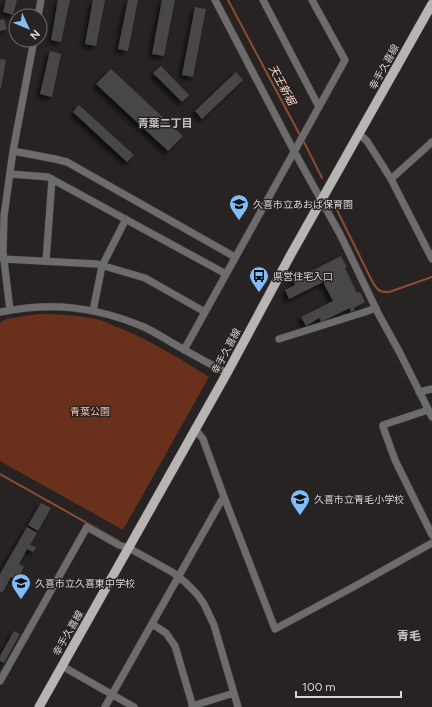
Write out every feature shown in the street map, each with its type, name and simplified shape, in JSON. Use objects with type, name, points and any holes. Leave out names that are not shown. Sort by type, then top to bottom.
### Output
[{"type":"main road","name":"幸手久喜線","points":[[39,707],[432,4]]},
{"type":"street","points":[[215,0],[341,236],[430,414],[383,425],[383,427],[395,460],[432,535]]},
{"type":"street","points":[[263,0],[319,107]]},
{"type":"street","points":[[184,350],[345,60],[312,0]]},
{"type":"street","points":[[10,310],[3,259],[3,235],[13,151],[32,48]]},
{"type":"street","points":[[359,134],[367,141],[391,180],[432,259]]},
{"type":"street","points":[[391,180],[432,142]]},
{"type":"street","points":[[13,151],[67,162],[235,257]]},
{"type":"street","points":[[10,174],[48,177],[226,274]]},
{"type":"street","points":[[46,261],[52,179]]},
{"type":"street","points":[[93,311],[102,266],[126,219]]},
{"type":"street","points":[[3,259],[102,266],[145,278],[205,312]]},
{"type":"street","points":[[0,312],[53,306],[70,307],[109,315],[145,328],[227,373]]},
{"type":"street","points":[[279,339],[376,308]]},
{"type":"street","points":[[419,392],[432,389]]},
{"type":"street","points":[[195,429],[203,439],[275,629],[432,543]]},
{"type":"street","points":[[106,707],[224,497]]},
{"type":"street","points":[[0,681],[87,527],[119,545],[129,548],[179,576],[197,594],[210,615],[238,707]]},
{"type":"street","points":[[152,624],[166,633],[175,646],[192,706],[234,693]]},
{"type":"street","points":[[62,666],[134,707]]},
{"type":"green space","name":"青葉公園","points":[[38,314],[77,316],[103,321],[154,344],[209,377],[123,530],[0,461],[0,323],[6,319]]},
{"type":"building","points":[[6,0],[17,0],[15,8],[8,8],[8,14],[3,12]]},
{"type":"building","points":[[58,0],[70,0],[61,42],[51,40]]},
{"type":"building","points":[[93,0],[105,0],[96,46],[85,44]]},
{"type":"building","points":[[128,0],[138,0],[128,51],[118,49]]},
{"type":"building","points":[[162,0],[175,0],[164,56],[152,54]]},
{"type":"building","points":[[195,7],[206,9],[193,77],[182,75]]},
{"type":"building","points":[[4,19],[7,29],[0,31],[0,20]]},
{"type":"building","points":[[50,51],[61,54],[52,97],[40,94]]},
{"type":"building","points":[[0,59],[6,60],[1,88],[0,88]]},
{"type":"building","points":[[161,66],[189,95],[182,102],[153,73]]},
{"type":"building","points":[[111,69],[183,136],[168,151],[96,84]]},
{"type":"building","points":[[236,72],[243,80],[202,119],[195,111]]},
{"type":"building","points":[[79,105],[134,155],[127,162],[73,112]]},
{"type":"building","points":[[341,256],[357,293],[360,292],[365,302],[354,308],[355,310],[351,312],[350,308],[321,322],[319,318],[306,326],[301,317],[333,301],[323,282],[289,299],[285,290],[295,285],[292,278],[305,272],[306,274]]},
{"type":"building","points":[[41,503],[51,508],[38,531],[28,525]]},
{"type":"building","points":[[27,527],[37,533],[30,545],[36,547],[33,552],[27,549],[19,564],[24,567],[17,580],[11,577],[2,593],[0,591],[0,574]]},
{"type":"building","points":[[14,631],[20,634],[4,663],[0,661],[0,656]]},
{"type":"waterway","name":"天王新堀","points":[[228,0],[301,137]]},
{"type":"waterway","name":"天王新堀","points":[[303,140],[322,178]]},
{"type":"waterway","name":"天王新堀","points":[[334,204],[374,285],[380,291],[389,292],[432,277]]},
{"type":"waterway","points":[[0,474],[119,541]]},
{"type":"place","name":"久喜市立あおば保育園","points":[[239,221]]},
{"type":"place","name":"県営住宅入口","points":[[259,293]]},
{"type":"place","name":"久喜市立青毛小学校","points":[[300,516]]},
{"type":"place","name":"久喜市立久喜東中学校","points":[[21,600]]},
{"type":"district","name":"青葉二丁目","points":[[165,123]]},
{"type":"district","name":"青毛","points":[[409,636]]}]
